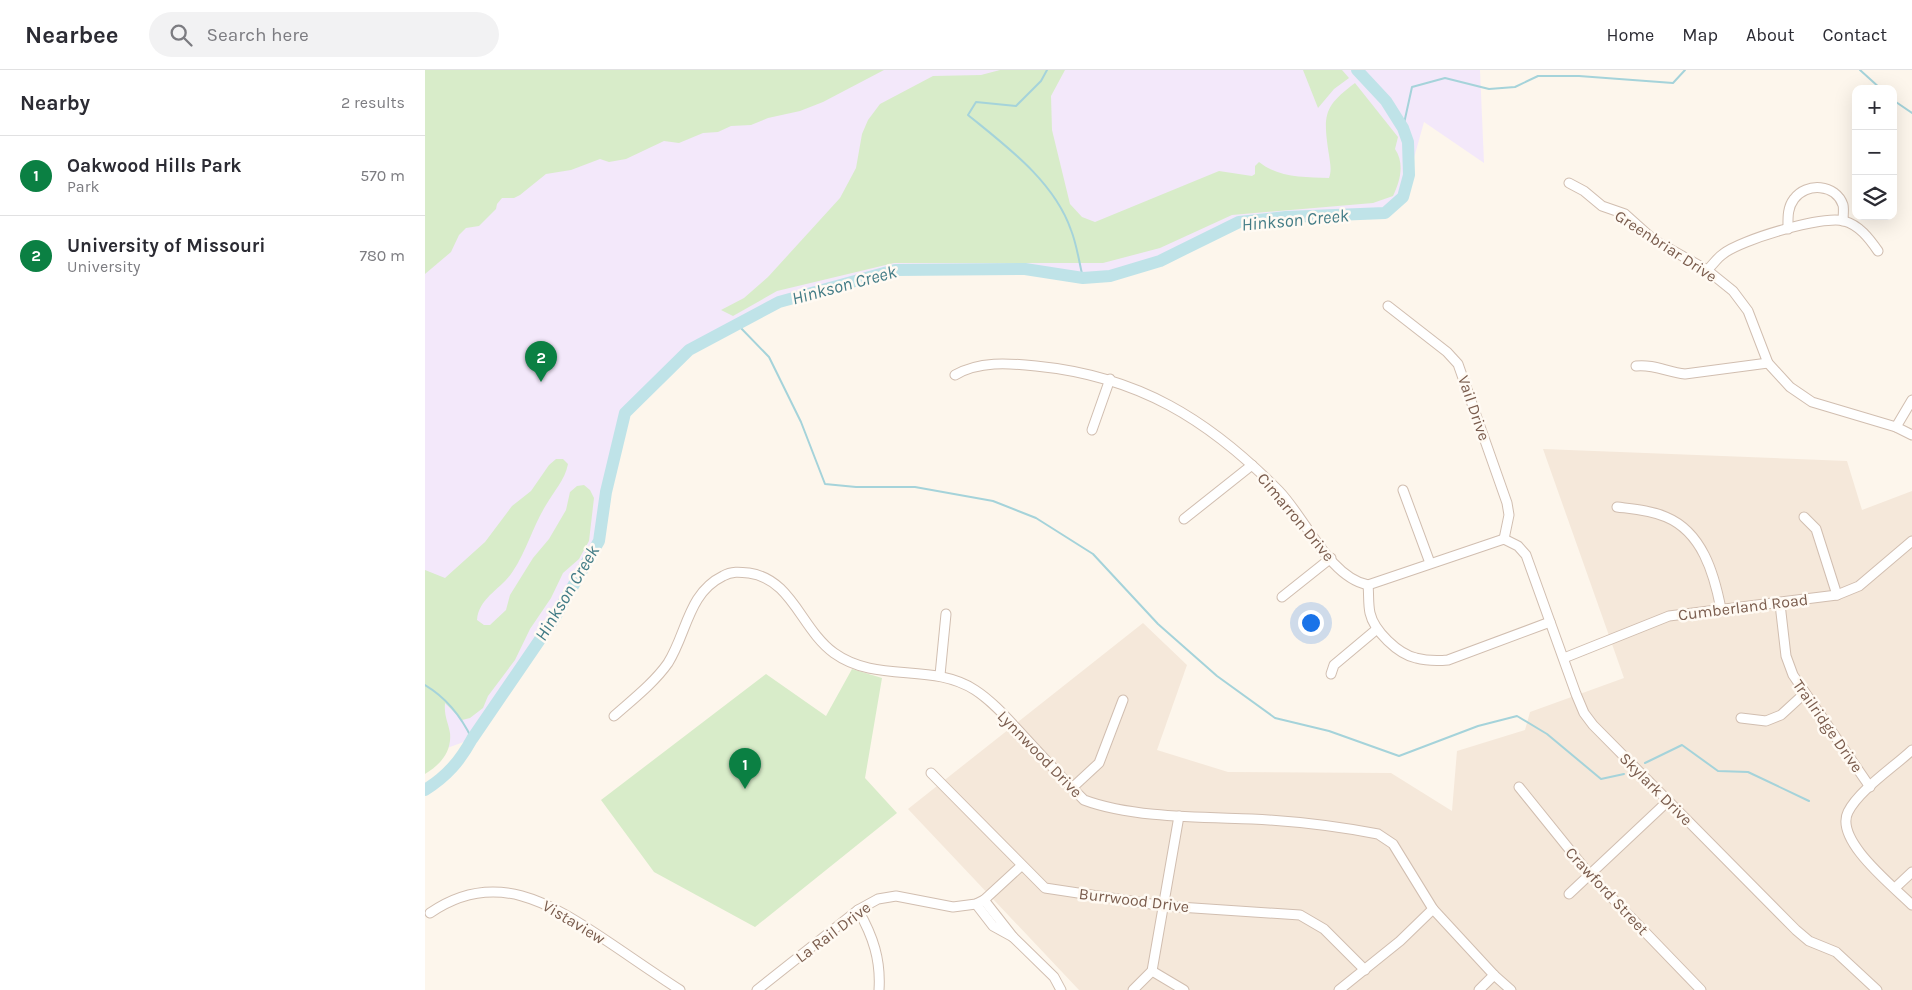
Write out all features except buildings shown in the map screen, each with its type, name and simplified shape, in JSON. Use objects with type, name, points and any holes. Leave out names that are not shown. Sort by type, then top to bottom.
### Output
[{"type":"street","name":"Greenbriar Drive","points":[[1569,183],[1584,191],[1602,206],[1625,214],[1654,240],[1707,270],[1733,291],[1748,311],[1768,363],[1790,387],[1812,402],[1896,427],[1912,435]]},
{"type":"street","points":[[1788,229],[1788,211],[1794,198],[1813,186],[1825,188],[1836,195],[1843,204],[1843,221]]},
{"type":"street","points":[[1707,270],[1723,253],[1738,245],[1824,220],[1843,221],[1858,227],[1877,250]]},
{"type":"street","name":"Vail Drive","points":[[1388,306],[1447,352],[1458,364],[1507,503],[1509,515],[1504,539]]},
{"type":"street","name":"Cimarron Drive","points":[[955,375],[969,367],[1009,363],[1063,369],[1110,380],[1142,392],[1180,410],[1218,435],[1281,493],[1341,572],[1355,582],[1368,585]]},
{"type":"street","points":[[1636,366],[1651,364],[1671,372],[1685,374],[1768,363]]},
{"type":"street","points":[[1092,430],[1110,380]]},
{"type":"street","points":[[1896,427],[1912,400]]},
{"type":"street","points":[[1184,519],[1252,465]]},
{"type":"street","points":[[1403,490],[1430,563]]},
{"type":"street","points":[[1617,507],[1646,511],[1667,517],[1686,530],[1709,562],[1721,608]]},
{"type":"street","points":[[1804,517],[1816,529],[1837,595]]},
{"type":"street","points":[[1504,539],[1368,585],[1370,614],[1377,629],[1395,646],[1414,658],[1431,661],[1448,660],[1550,622]]},
{"type":"street","name":"Skylark Drive","points":[[1504,539],[1518,546],[1526,555],[1584,713],[1795,930],[1809,941],[1836,952],[1877,990]]},
{"type":"street","name":"Cumberland Road","points":[[1564,658],[1669,616],[1721,608],[1780,604],[1837,595],[1859,586],[1912,540]]},
{"type":"street","points":[[1282,597],[1331,558]]},
{"type":"street","name":"Lynnwood Drive","points":[[614,716],[644,689],[667,663],[694,603],[701,593],[717,580],[737,571],[769,577],[791,600],[814,635],[837,655],[870,670],[940,675],[975,689],[1001,712],[1084,800],[1099,806],[1179,816],[1303,823],[1378,834],[1388,838],[1433,909],[1494,975],[1511,990]]},
{"type":"street","name":"Trailridge Drive","points":[[1780,604],[1786,656],[1793,675],[1871,787]]},
{"type":"street","points":[[940,675],[946,614]]},
{"type":"street","points":[[1331,674],[1334,665],[1377,629]]},
{"type":"street","points":[[1741,718],[1766,721],[1781,715],[1805,693]]},
{"type":"street","points":[[1072,788],[1099,763],[1123,700]]},
{"type":"street","points":[[1912,750],[1871,787],[1847,812],[1845,824],[1847,834],[1853,845],[1912,905]]},
{"type":"street","name":"Burrwood Drive","points":[[931,773],[1021,866],[1045,888],[1164,906],[1300,914],[1323,929],[1365,970]]},
{"type":"street","name":"Crawford Street","points":[[1519,787],[1590,875],[1701,990]]},
{"type":"street","points":[[1569,894],[1668,801]]},
{"type":"street","points":[[1133,990],[1152,971],[1179,816]]},
{"type":"street","points":[[1021,866],[980,902],[993,926],[1013,937],[1054,977],[1061,990]]},
{"type":"street","points":[[1895,888],[1912,872]]},
{"type":"street","name":"Vistaview","points":[[430,913],[445,902],[492,892],[514,894],[539,900],[561,911],[680,990]]},
{"type":"street","name":"La Rail Drive","points":[[757,990],[858,910],[878,899],[896,896],[953,907],[980,902]]},
{"type":"street","points":[[1339,990],[1400,941],[1433,909]]},
{"type":"street","points":[[858,910],[871,934],[878,957],[879,990]]},
{"type":"street","points":[[1152,971],[1184,990]]},
{"type":"street","points":[[1479,990],[1494,975]]},
{"type":"shaded area","points":[[425,70],[1480,70],[1484,163],[1424,122],[1403,197],[1385,213],[1286,217],[1240,222],[1160,261],[1110,276],[1083,278],[1025,269],[895,270],[779,302],[689,350],[625,413],[599,541],[554,619],[472,739],[425,756]]},
{"type":"shaded area","points":[[1543,449],[1847,461],[1862,510],[1912,491],[1912,990],[1079,990],[908,809],[1143,623],[1187,665],[1157,750],[1228,772],[1391,773],[1452,811],[1457,751],[1525,730],[1530,712],[1624,678]]},
{"type":"green space","points":[[425,70],[884,70],[823,102],[800,111],[768,118],[751,125],[731,126],[718,132],[703,133],[679,143],[664,141],[626,159],[609,162],[600,159],[571,170],[546,174],[520,195],[514,198],[502,198],[497,204],[496,209],[479,226],[466,228],[459,235],[451,252],[425,274]]},
{"type":"green space","points":[[1000,70],[1065,70],[1051,96],[1052,130],[1070,204],[1082,217],[1095,222],[1219,171],[1252,176],[1255,174],[1255,166],[1259,162],[1283,174],[1329,178],[1331,166],[1326,130],[1328,113],[1331,106],[1344,91],[1355,83],[1398,137],[1395,149],[1401,167],[1398,184],[1393,196],[1373,203],[1232,215],[1160,248],[1103,263],[894,263],[777,291],[733,316],[721,310],[744,298],[768,277],[840,198],[856,168],[862,134],[868,120],[880,104],[933,76],[981,75]]},
{"type":"green space","points":[[1303,70],[1342,70],[1349,78],[1334,89],[1318,108]]},
{"type":"green space","points":[[556,459],[563,459],[568,464],[564,475],[541,513],[518,563],[508,577],[486,599],[477,620],[484,625],[490,625],[506,610],[510,595],[533,558],[549,539],[566,510],[570,492],[577,486],[584,485],[590,490],[594,498],[589,541],[579,559],[563,573],[551,598],[530,629],[515,660],[488,696],[483,708],[470,718],[462,720],[445,703],[450,733],[449,746],[440,762],[425,774],[425,570],[445,578],[485,542],[512,506],[531,491],[549,465]]},
{"type":"green space","points":[[852,669],[882,678],[865,778],[897,813],[755,927],[654,872],[601,800],[766,674],[826,716]]},
{"type":"waterway","points":[[1047,70],[1041,81],[1016,106],[976,102],[968,115],[1013,152],[1041,180],[1053,196],[1071,230],[1083,278]]},
{"type":"waterway","name":"Hinkson Creek","points":[[425,790],[446,774],[458,761],[554,619],[599,541],[606,492],[625,413],[689,350],[779,302],[895,270],[1025,269],[1083,278],[1110,276],[1160,261],[1239,222],[1286,217],[1385,213],[1403,197],[1409,175],[1408,142],[1403,128],[1386,101],[1357,70]]},
{"type":"waterway","points":[[1403,128],[1412,87],[1445,78],[1489,89],[1515,87],[1538,76],[1579,76],[1673,83],[1685,70]]},
{"type":"waterway","points":[[1860,70],[1877,85]]},
{"type":"waterway","points":[[1897,103],[1912,113]]},
{"type":"waterway","points":[[737,324],[769,357],[801,422],[825,484],[856,487],[915,487],[993,501],[1036,518],[1093,554],[1158,624],[1217,676],[1275,718],[1329,731],[1399,756],[1478,726],[1517,716],[1547,734],[1601,779],[1624,774]]},
{"type":"waterway","points":[[425,685],[453,708],[472,739]]},
{"type":"waterway","points":[[1645,763],[1682,745],[1718,771],[1748,772],[1809,801]]},
{"type":"place","name":"University of Missouri","points":[[541,382]]},
{"type":"place","name":"Oakwood Hills Park","points":[[745,789]]}]
